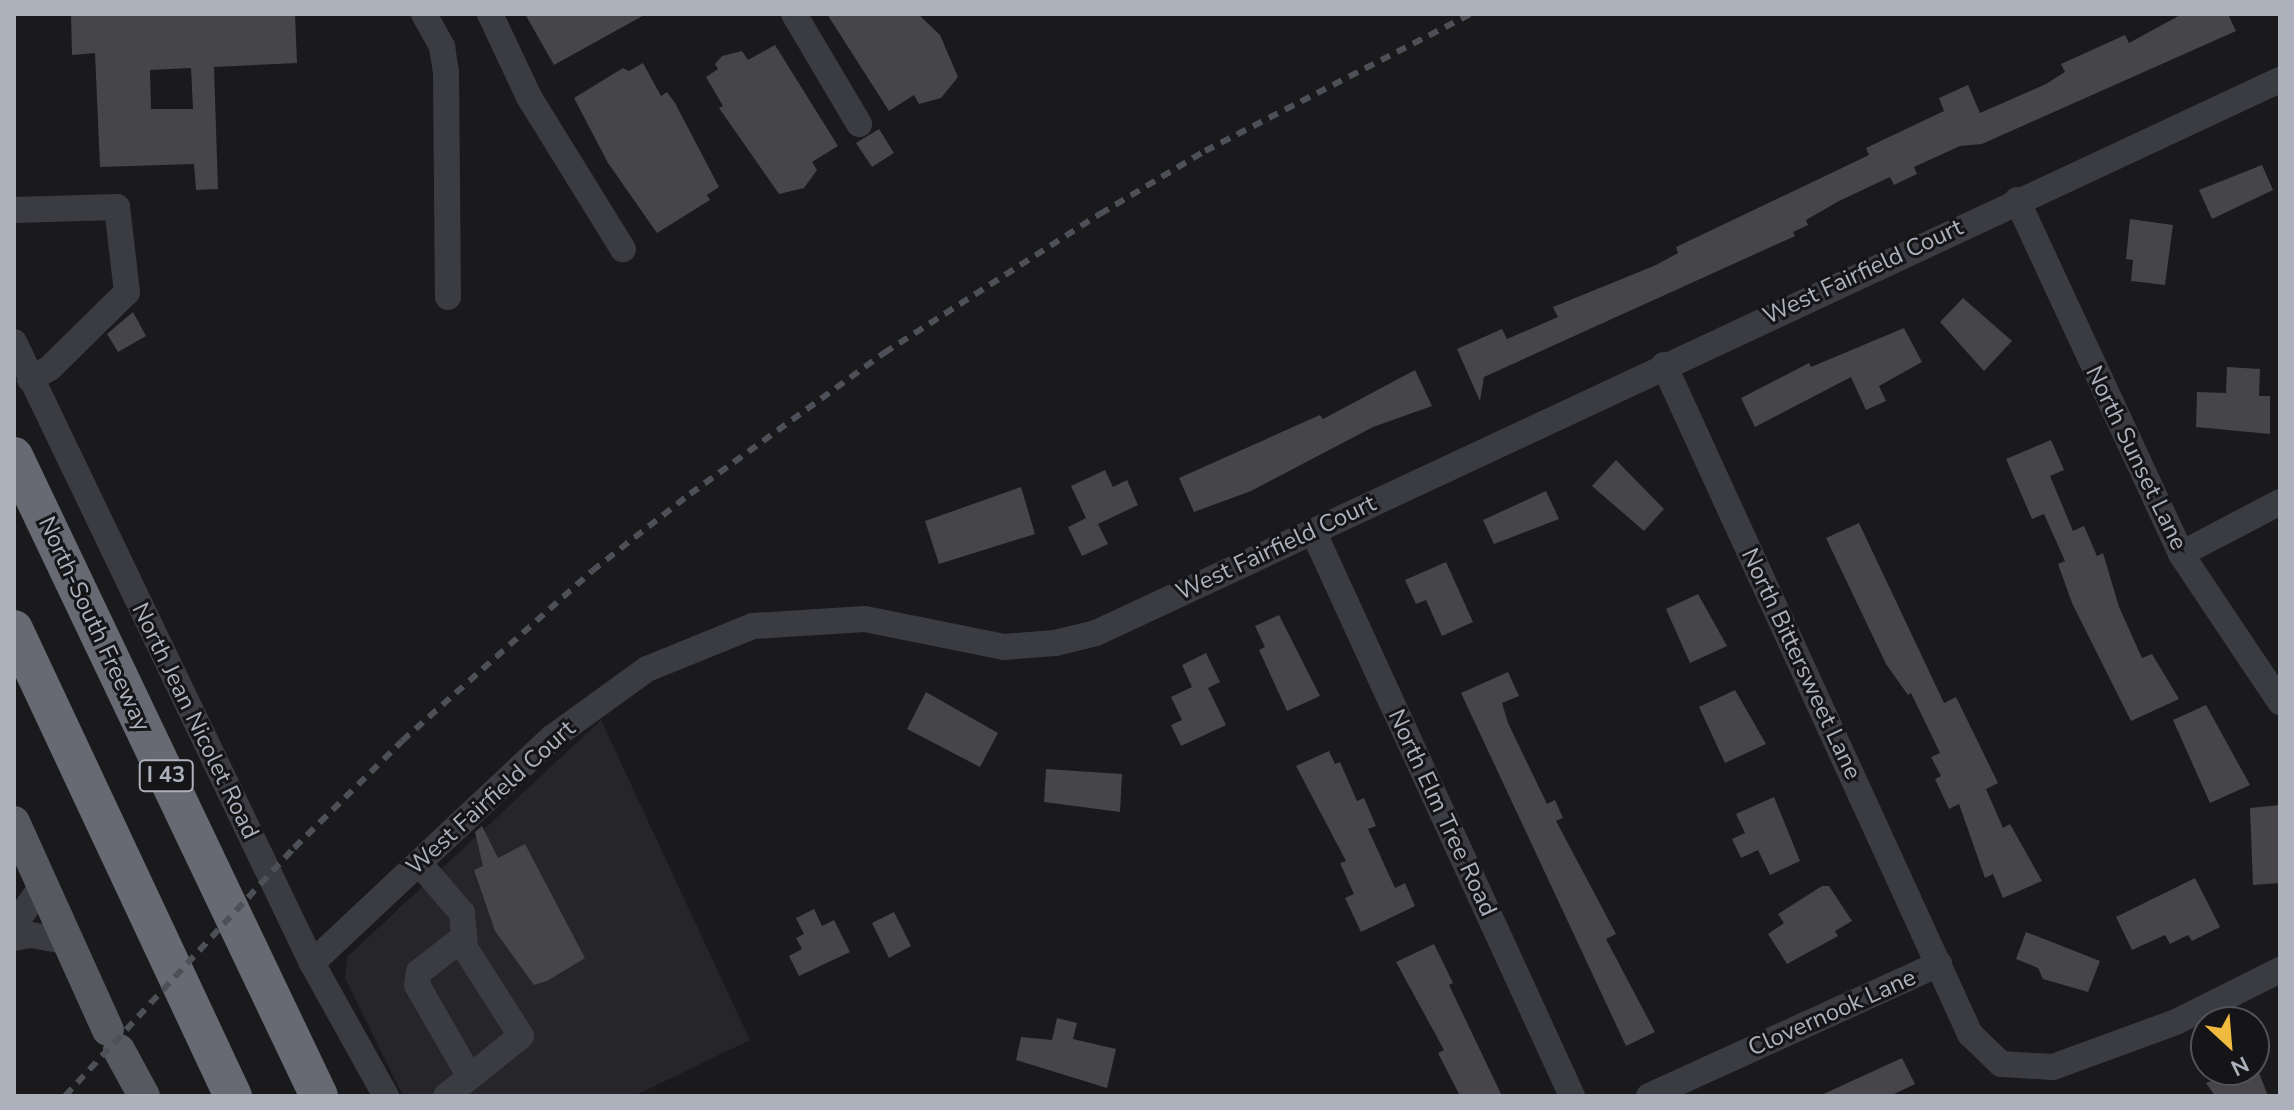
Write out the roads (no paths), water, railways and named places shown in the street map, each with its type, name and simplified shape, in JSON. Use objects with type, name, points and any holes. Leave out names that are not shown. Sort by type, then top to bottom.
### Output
[{"type":"highway","name":"North-South Freeway","points":[[14,456],[319,1096]]},
{"type":"highway","points":[[14,629],[233,1096]]},
{"type":"main road","points":[[14,822],[66,941],[144,1096]]},
{"type":"street","points":[[424,14],[442,47],[446,72],[448,297]]},
{"type":"street","points":[[490,14],[529,97],[623,249]]},
{"type":"street","points":[[794,14],[859,124]]},
{"type":"street","name":"West Fairfield Court","points":[[312,963],[553,737],[647,669],[753,626],[865,619],[1004,647],[1055,643],[1096,633],[2017,200],[2280,80]]},
{"type":"street","name":"North Sunset Lane","points":[[2017,200],[2181,554],[2280,702]]},
{"type":"street","points":[[14,210],[117,207],[127,292],[50,368],[30,379]]},
{"type":"street","name":"North Jean Nicolet Road","points":[[14,342],[312,963],[386,1096]]},
{"type":"street","name":"North Bittersweet Lane","points":[[1664,365],[1939,964]]},
{"type":"street","points":[[2181,554],[2280,502]]},
{"type":"street","name":"North Elm Tree Road","points":[[1313,531],[1572,1096]]},
{"type":"street","points":[[419,863],[462,913],[465,948],[521,1036],[446,1096]]},
{"type":"street","points":[[14,925],[42,886]]},
{"type":"street","points":[[14,938],[31,935],[66,941]]},
{"type":"street","points":[[464,937],[419,972],[417,985],[470,1077]]},
{"type":"street","name":"Clovernook Lane","points":[[1649,1096],[1939,964],[1970,1034],[2001,1064],[2053,1067],[2176,1022],[2280,970]]},
{"type":"railway","points":[[65,1096],[294,848],[402,741],[592,571],[690,494],[884,353],[1100,214],[1205,151],[1470,14]]}]
